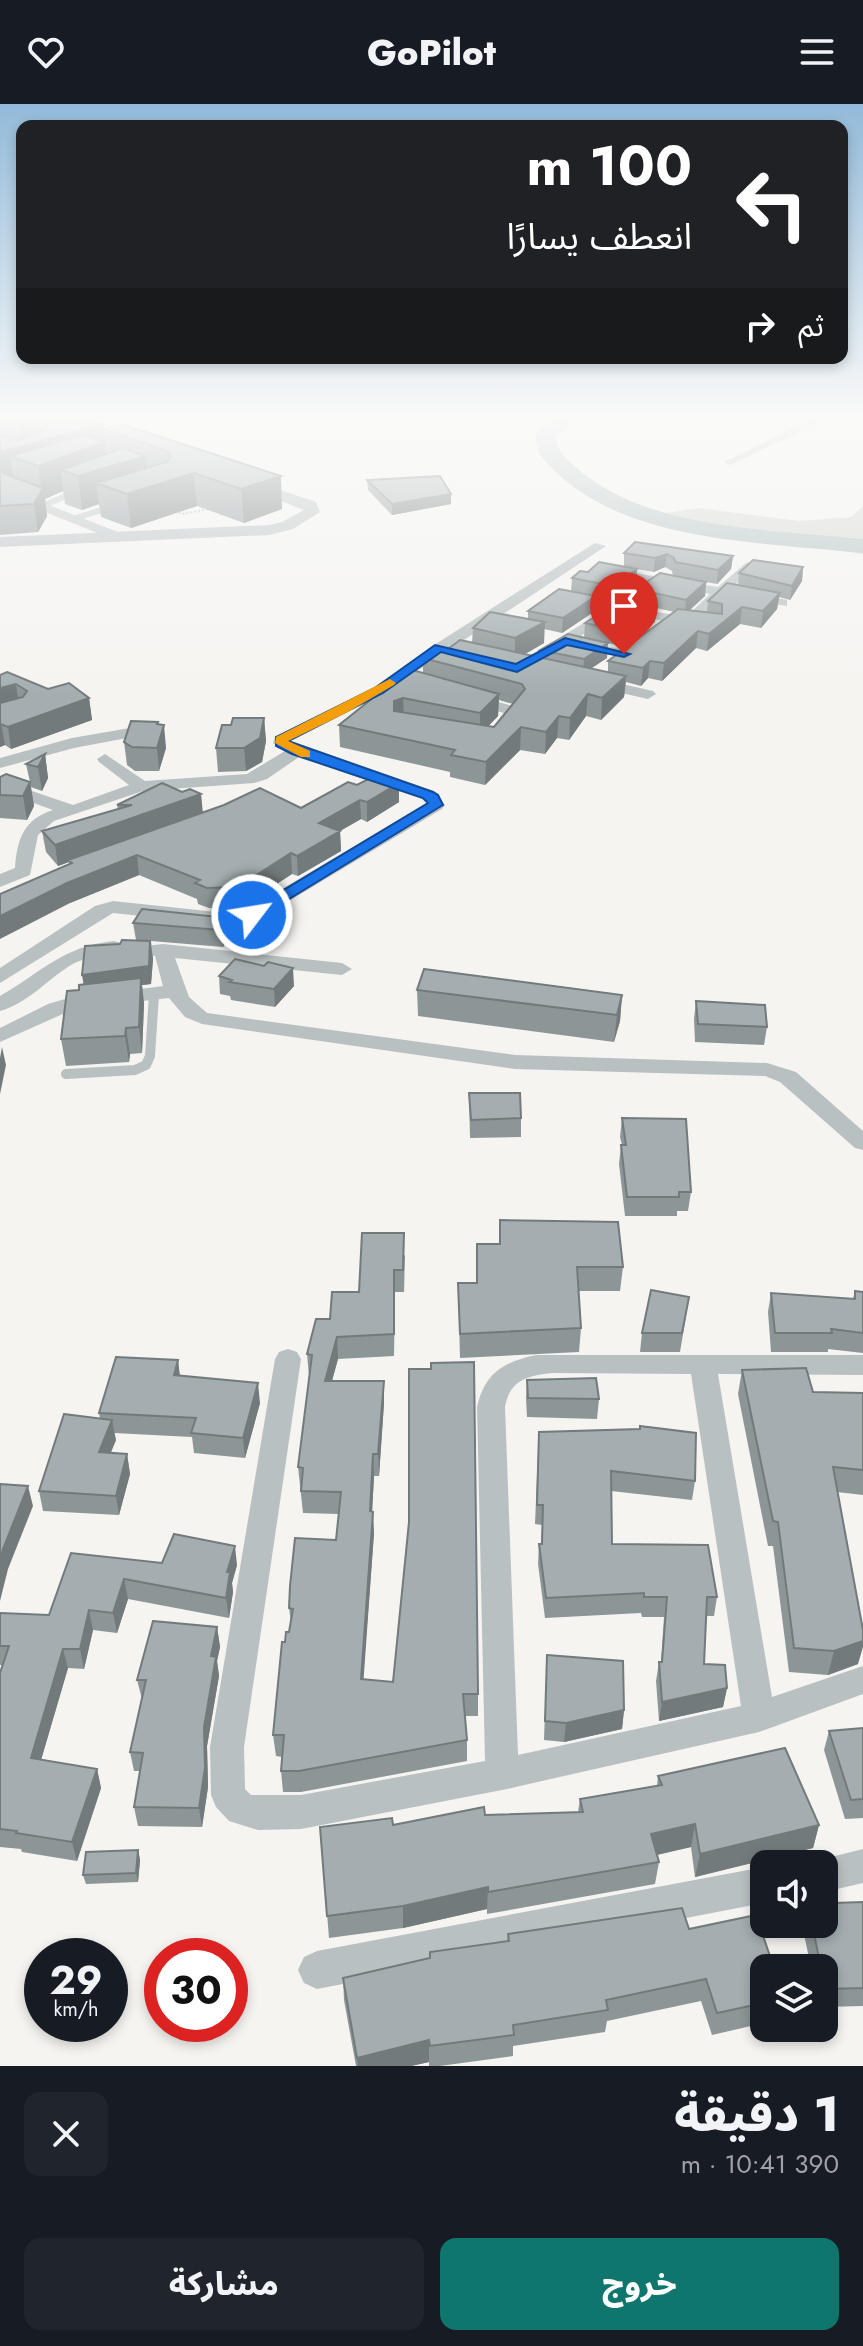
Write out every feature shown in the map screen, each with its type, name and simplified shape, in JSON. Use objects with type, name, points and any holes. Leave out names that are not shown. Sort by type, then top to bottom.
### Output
[{"type":"street","points":[[55,512],[114,535]]},
{"type":"street","points":[[0,542],[269,530],[287,526],[312,512]]},
{"type":"street","points":[[0,977],[102,910],[113,907],[226,919],[252,915],[436,805],[428,795],[297,751],[281,743],[281,740],[402,681],[439,648],[480,622],[544,594],[588,566],[600,546]]},
{"type":"street","points":[[588,566],[663,575],[779,606],[793,592]]},
{"type":"street","points":[[689,622],[747,566]]},
{"type":"street","points":[[545,673],[511,666],[565,641],[663,575]]},
{"type":"street","points":[[544,594],[713,626]]},
{"type":"street","points":[[655,635],[672,619]]},
{"type":"street","points":[[480,622],[508,628]]},
{"type":"street","points":[[537,635],[565,641],[648,694]]},
{"type":"street","points":[[439,648],[465,655]]},
{"type":"street","points":[[456,695],[514,711],[489,743]]},
{"type":"street","points":[[0,763],[72,743],[153,729]]},
{"type":"street","points":[[0,881],[24,871],[33,825],[45,816],[73,811],[141,786],[248,779],[261,775],[297,751]]},
{"type":"street","points":[[105,759],[141,786]]},
{"type":"street","points":[[0,785],[73,811]]},
{"type":"street","points":[[0,900],[43,881]]},
{"type":"street","points":[[0,1005],[70,956],[91,948],[163,950],[342,969]]},
{"type":"street","points":[[163,950],[164,993]]},
{"type":"street","points":[[0,1036],[72,1003],[164,993],[202,1018],[515,1062],[767,1070],[788,1077],[863,1143]]},
{"type":"street","points":[[288,1359],[227,1747],[228,1795],[241,1809],[258,1813],[301,1812],[502,1774],[759,1717],[863,1680]]},
{"type":"street","points":[[502,1774],[490,1401],[504,1376],[517,1367],[540,1364],[863,1365]]},
{"type":"street","points":[[703,1364],[759,1717]]},
{"type":"street","points":[[838,1871],[863,1866]]},
{"type":"street","points":[[317,1970],[750,1888]]},
{"type":"lane","points":[[73,519],[96,512]]},
{"type":"lane","points":[[66,1074],[135,1070],[146,1065],[164,993]]},
{"type":"shaded area","points":[[726,512],[799,521],[852,517],[857,512],[863,512],[863,554],[683,530],[660,514]]},
{"type":"building","points":[[635,542],[733,556],[718,570],[675,562],[667,554],[655,558],[624,553]]},
{"type":"building","points":[[753,560],[803,567],[792,586],[739,573]]},
{"type":"building","points":[[599,562],[637,569],[612,586],[572,578],[580,571],[588,572]]},
{"type":"building","points":[[660,573],[706,582],[686,600],[636,589]]},
{"type":"building","points":[[727,583],[780,593],[763,611],[742,607],[709,634],[698,631],[664,663],[650,661],[643,668],[608,661],[678,609],[722,614],[722,604],[708,601]]},
{"type":"building","points":[[559,589],[596,596],[563,618],[528,611]]},
{"type":"building","points":[[619,601],[656,607],[623,631],[585,623]]},
{"type":"building","points":[[490,612],[545,622],[515,638],[473,628]]},
{"type":"building","points":[[568,634],[608,643],[584,659],[540,650]]},
{"type":"building","points":[[460,640],[626,676],[602,698],[588,694],[570,718],[559,716],[546,732],[521,727],[486,762],[451,755],[455,750],[339,725],[409,669],[499,694],[480,713],[403,698],[394,701],[394,711],[494,727],[525,689],[522,684],[423,658],[435,650],[444,652]]},
{"type":"building","points":[[7,672],[48,689],[69,683],[89,698],[8,727],[0,724],[0,703],[23,697],[27,691],[16,684],[0,688],[0,675]]},
{"type":"building","points":[[233,718],[264,718],[260,738],[244,748],[216,748],[222,725],[231,725]]},
{"type":"building","points":[[131,721],[164,725],[157,748],[132,747],[124,742]]},
{"type":"building","points":[[45,754],[38,767],[26,764]]},
{"type":"building","points":[[6,774],[30,782],[23,796],[0,795],[0,777]]},
{"type":"building","points":[[376,775],[399,783],[367,802],[360,800],[319,823],[340,831],[297,856],[291,853],[238,887],[207,888],[195,883],[200,880],[137,855],[67,883],[0,916],[0,894],[72,863],[68,860],[224,805],[260,788],[301,808],[348,782],[357,785]]},
{"type":"building","points":[[162,783],[182,792],[190,789],[201,794],[55,845],[42,831],[132,805],[117,805]]},
{"type":"building","points":[[142,909],[228,918],[221,930],[133,923]]},
{"type":"building","points":[[122,940],[150,941],[149,966],[82,975],[85,946],[120,944]]},
{"type":"building","points":[[235,959],[264,966],[268,962],[293,968],[274,989],[229,982],[232,980],[219,976]]},
{"type":"building","points":[[424,969],[622,995],[617,1015],[417,990]]},
{"type":"building","points":[[141,978],[139,1027],[126,1028],[125,1036],[61,1039],[67,991],[79,990],[79,985]]},
{"type":"building","points":[[696,1001],[765,1005],[767,1027],[698,1024]]},
{"type":"building","points":[[469,1093],[520,1093],[521,1118],[471,1120]]},
{"type":"building","points":[[622,1118],[686,1119],[691,1192],[679,1192],[679,1197],[627,1197],[621,1145],[626,1145]]},
{"type":"building","points":[[500,1220],[618,1222],[623,1267],[577,1267],[581,1328],[460,1334],[458,1283],[477,1283],[477,1244],[500,1244]]},
{"type":"building","points":[[362,1233],[404,1233],[403,1270],[394,1270],[394,1334],[337,1337],[325,1381],[384,1381],[378,1454],[373,1454],[370,1511],[373,1512],[361,1679],[393,1682],[409,1522],[409,1369],[431,1369],[431,1363],[474,1362],[478,1694],[463,1694],[467,1740],[299,1771],[281,1771],[284,1735],[273,1735],[282,1642],[285,1642],[286,1632],[289,1632],[293,1609],[289,1608],[295,1538],[336,1540],[341,1492],[301,1491],[303,1468],[298,1467],[312,1355],[307,1354],[316,1319],[330,1319],[332,1292],[359,1292]]},
{"type":"building","points":[[651,1290],[689,1297],[682,1333],[642,1333]]},
{"type":"building","points":[[855,1291],[863,1292],[863,1333],[831,1329],[832,1333],[775,1333],[771,1293],[855,1299]]},
{"type":"building","points":[[116,1357],[178,1360],[174,1375],[258,1383],[243,1438],[191,1433],[196,1418],[99,1413]]},
{"type":"building","points":[[806,1368],[813,1392],[863,1393],[863,1470],[833,1467],[863,1641],[834,1651],[794,1648],[778,1522],[773,1521],[742,1370]]},
{"type":"building","points":[[596,1378],[599,1399],[528,1398],[527,1380]]},
{"type":"building","points":[[64,1414],[112,1420],[99,1452],[127,1454],[116,1496],[39,1491]]},
{"type":"building","points":[[640,1426],[696,1433],[695,1481],[611,1471],[612,1544],[708,1545],[717,1597],[707,1597],[704,1664],[725,1665],[727,1688],[662,1702],[659,1662],[662,1662],[667,1597],[644,1597],[644,1593],[546,1598],[539,1544],[542,1544],[543,1505],[537,1505],[539,1432],[640,1429]]},
{"type":"building","points":[[0,1484],[28,1486],[0,1561]]},
{"type":"building","points":[[174,1534],[235,1546],[227,1572],[230,1572],[226,1598],[124,1579],[113,1613],[89,1610],[80,1649],[63,1649],[31,1758],[97,1769],[72,1842],[0,1829],[0,1673],[9,1646],[0,1646],[0,1613],[49,1615],[71,1553],[162,1563]]},
{"type":"building","points":[[153,1621],[217,1627],[211,1656],[216,1657],[204,1727],[205,1768],[199,1808],[134,1807],[143,1753],[130,1752],[146,1680],[137,1680]]},
{"type":"building","points":[[547,1655],[623,1661],[624,1710],[566,1723],[545,1721]]},
{"type":"building","points":[[863,1728],[863,1799],[851,1800],[829,1731]]},
{"type":"building","points":[[785,1748],[819,1825],[700,1854],[695,1824],[651,1834],[659,1862],[488,1892],[488,1887],[403,1906],[327,1916],[320,1827],[392,1818],[393,1825],[484,1807],[485,1815],[583,1812],[580,1799],[662,1785],[658,1776]]},
{"type":"building","points":[[138,1850],[136,1873],[83,1875],[86,1852]]},
{"type":"building","points":[[863,1902],[863,1988],[838,1989],[838,1954],[818,1954],[815,1938],[838,1938],[838,1903]]},
{"type":"building","points":[[682,1908],[689,1929],[750,1916],[750,1938],[764,1938],[769,1954],[750,1954],[750,2006],[717,2013],[706,1979],[606,2000],[608,2010],[513,2025],[514,2035],[430,2046],[429,2040],[357,2058],[343,1978],[430,1958],[430,1952],[509,1941],[508,1934]]},
{"type":"waterway","points":[[637,512],[706,528],[863,546]]},
{"type":"slow traffic","points":[[306,754],[281,743],[281,740],[342,711],[390,683]]},
{"type":"route","points":[[252,915],[436,805],[428,795],[297,751],[281,743],[281,740],[379,690],[439,648],[517,668],[565,641],[624,654]]}]
